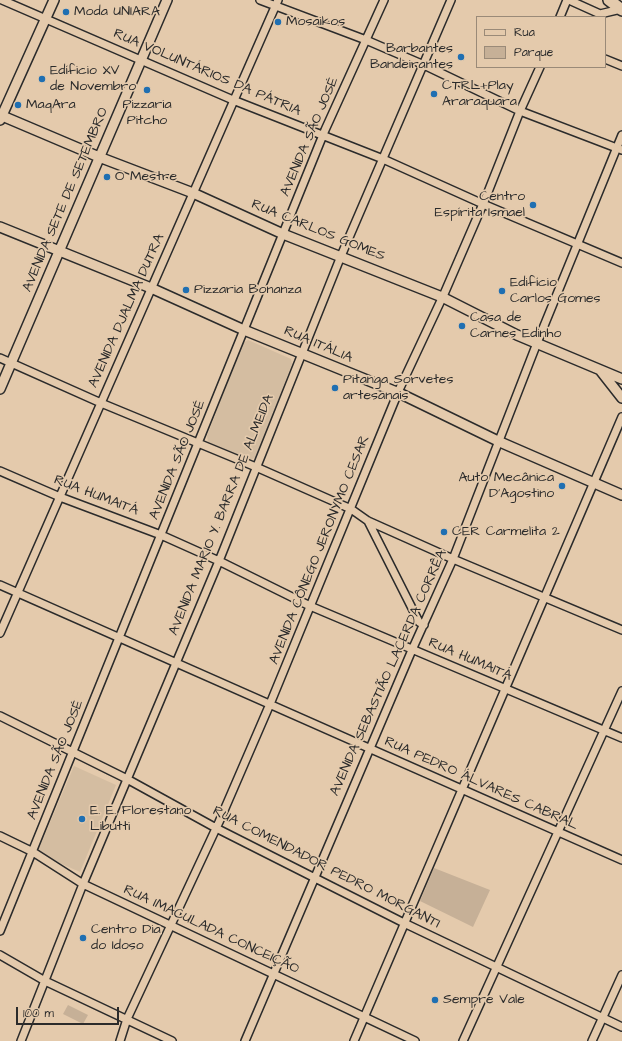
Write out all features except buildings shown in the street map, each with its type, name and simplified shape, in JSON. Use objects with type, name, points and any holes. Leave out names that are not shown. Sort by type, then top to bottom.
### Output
[{"type":"main road","points":[[609,0],[621,10]]},
{"type":"street","name":"RUA VOLUNTÁRIOS DA PÁTRIA","points":[[2,0],[233,100],[383,159],[577,245],[622,263]]},
{"type":"street","points":[[1,117],[54,0]]},
{"type":"street","name":"AVENIDA SETE DE SETEMBRO","points":[[0,389],[168,0]]},
{"type":"street","points":[[260,0],[276,3],[366,40],[424,65],[520,111],[620,149]]},
{"type":"street","name":"AVENIDA SÃO JOSÉ","points":[[0,931],[74,752],[283,234],[324,135],[384,0]]},
{"type":"street","name":"AVENIDA MARIO Y. BARRA DE ALMEIDA","points":[[21,1041],[83,884],[175,662],[219,561],[341,256],[451,0]]},
{"type":"street","points":[[560,16],[568,0],[600,14],[621,10]]},
{"type":"street","name":"AVENIDA DJALMA DUTRA","points":[[0,633],[276,3]]},
{"type":"street","points":[[606,59],[622,66]]},
{"type":"street","name":"AVENIDA CÔNEGO JERONYMO CESAR","points":[[120,1041],[127,1019],[216,828],[270,704],[399,393],[483,204],[520,111],[540,68]]},
{"type":"street","name":"RUA CARLOS GOMES","points":[[1,117],[193,193],[283,234],[341,256],[442,298],[537,344],[622,379]]},
{"type":"street","name":"AVENIDA SEBASTIÃO LACERDA CORRÊA","points":[[245,1041],[412,650],[453,559],[577,245],[620,149],[622,135]]},
{"type":"street","name":"RUA ITÁLIA","points":[[0,227],[151,288],[244,330],[399,393],[500,442],[622,495]]},
{"type":"street","points":[[0,358],[101,402],[199,442],[351,509],[368,520],[453,559],[622,630]]},
{"type":"street","points":[[599,369],[622,398]]},
{"type":"street","points":[[354,1041],[622,416]]},
{"type":"street","name":"RUA HUMAITÁ","points":[[0,471],[60,497],[161,535],[219,561],[310,606],[622,738]]},
{"type":"street","points":[[368,520],[419,622],[424,625]]},
{"type":"street","name":"RUA PEDRO ÁLVARES CABRAL","points":[[0,585],[622,860]]},
{"type":"street","points":[[462,1041],[622,691]]},
{"type":"street","name":"RUA COMENDADOR PEDRO MORGANTI","points":[[0,716],[127,779],[216,828],[404,923],[622,1027]]},
{"type":"street","name":"RUA IMACULADA CONCEIÇÃO","points":[[0,836],[33,852],[83,884],[171,924],[415,1041]]},
{"type":"street","points":[[0,955],[46,980],[172,1041]]},
{"type":"street","points":[[592,1041],[622,975]]},
{"type":"shaded area","points":[[248,340],[291,359],[292,364],[256,457],[251,460],[208,442],[207,436],[243,343]]},
{"type":"shaded area","points":[[74,766],[116,785],[80,872],[37,853]]},
{"type":"green space","points":[[434,868],[490,890],[473,927],[420,901]]},
{"type":"green space","points":[[68,1005],[88,1015],[83,1024],[63,1014]]},
{"type":"place","name":"Moda UNIARA","points":[[66,12]]},
{"type":"place","name":"Mosaikos","points":[[278,22]]},
{"type":"place","name":"Barbantes Bandeirantes","points":[[461,57]]},
{"type":"place","name":"Edíficio XV de Novembro","points":[[42,79]]},
{"type":"place","name":"Pizzaria Pitcho","points":[[147,90]]},
{"type":"place","name":"CTRL+Play Araraquara","points":[[434,94]]},
{"type":"place","name":"MaqAra","points":[[18,105]]},
{"type":"place","name":"O Mestre","points":[[107,177]]},
{"type":"place","name":"Centro Espírita Ismael","points":[[533,205]]},
{"type":"place","name":"Pizzaria Bonanza","points":[[186,290]]},
{"type":"place","name":"Edifício Carlos Gomes","points":[[502,291]]},
{"type":"place","name":"Casa de Carnes Edinho","points":[[462,326]]},
{"type":"place","name":"Pitanga Sorvetes artesanais","points":[[335,388]]},
{"type":"place","name":"Auto Mecânica D'Agostino","points":[[562,486]]},
{"type":"place","name":"CER Carmelita 2","points":[[444,532]]},
{"type":"place","name":"E. E. Florestano Libutti","points":[[82,819]]},
{"type":"place","name":"Centro Dia do Idoso","points":[[83,938]]},
{"type":"place","name":"Sempre Vale","points":[[435,1000]]}]
